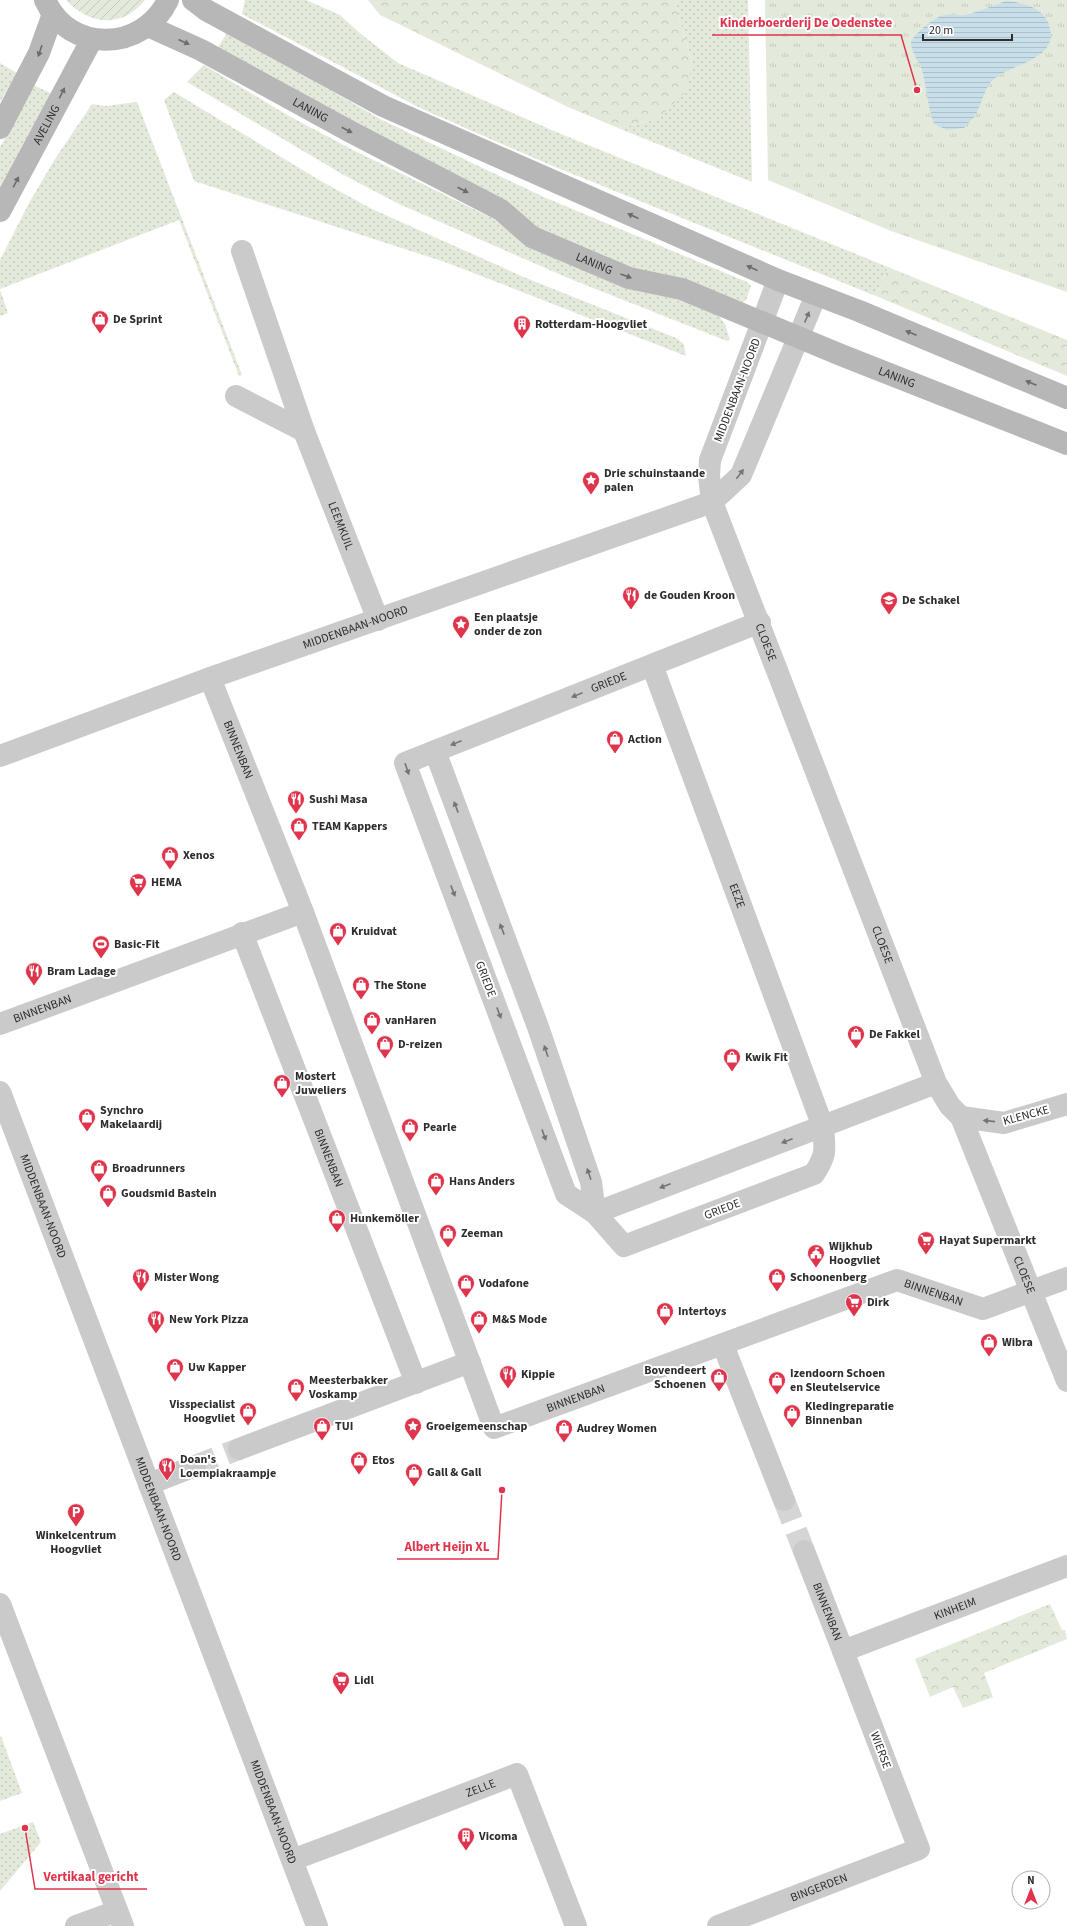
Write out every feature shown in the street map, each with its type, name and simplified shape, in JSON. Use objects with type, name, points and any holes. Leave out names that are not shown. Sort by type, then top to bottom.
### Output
[{"type":"main road","points":[[49,7],[70,30],[92,39],[113,40],[123,38],[148,26],[157,18],[168,0]]},
{"type":"main road","points":[[193,0],[206,10],[383,106],[778,280],[859,311],[1067,398]]},
{"type":"main road","points":[[0,128],[39,53],[49,7]]},
{"type":"main road","name":"LANING","points":[[148,26],[196,48],[351,132],[501,210],[532,236],[629,278],[682,288],[798,337],[1067,444]]},
{"type":"main road","name":"AVELING","points":[[0,211],[92,39]]},
{"type":"street","name":"LEEMKUIL","points":[[242,251],[304,431],[378,620]]},
{"type":"street","name":"MIDDENBAAN-NOORD","points":[[712,502],[708,476],[710,460],[778,280]]},
{"type":"street","name":"MIDDENBAAN-NOORD","points":[[0,756],[210,678],[378,620],[514,570],[712,502],[741,475],[816,295]]},
{"type":"street","points":[[236,396],[304,431]]},
{"type":"street","name":"CLOESE","points":[[712,502],[760,622],[936,1083],[950,1106],[961,1118],[1067,1381]]},
{"type":"street","name":"GRIEDE","points":[[760,622],[405,763],[566,1194],[595,1212],[624,1246],[814,1174],[826,1152],[823,1127]]},
{"type":"street","name":"EEZE","points":[[652,665],[823,1127]]},
{"type":"street","name":"BINNENBAN","points":[[210,678],[302,912],[494,1428],[897,1280],[983,1309],[1067,1278]]},
{"type":"street","points":[[435,751],[540,1034],[592,1182],[595,1212],[936,1083]]},
{"type":"street","name":"BINNENBAN","points":[[0,1024],[302,912]]},
{"type":"street","name":"BINNENBAN","points":[[242,933],[416,1383]]},
{"type":"street","name":"MIDDENBAAN-NOORD","points":[[0,1092],[5,1120],[37,1185],[317,1926]]},
{"type":"street","name":"KLENCKE","points":[[961,1118],[1004,1123],[1067,1104]]},
{"type":"street","points":[[723,1345],[784,1500]]},
{"type":"street","points":[[239,1449],[470,1362]]},
{"type":"street","points":[[149,1484],[195,1466]]},
{"type":"street","name":"BINNENBAN","points":[[804,1550],[843,1650]]},
{"type":"street","name":"KINHEIM","points":[[843,1650],[1067,1566]]},
{"type":"street","points":[[0,1604],[120,1918],[76,1926]]},
{"type":"street","name":"WIERSE","points":[[843,1650],[919,1849]]},
{"type":"street","name":"ZELLE","points":[[292,1860],[517,1774],[576,1926]]},
{"type":"street","name":"BINGERDEN","points":[[718,1926],[919,1849]]},
{"type":"green space","points":[[66,0],[145,0],[126,16],[106,20],[95,19],[85,15]]},
{"type":"green space","points":[[245,0],[306,0],[340,15],[362,35],[398,63],[561,134],[888,267],[876,296],[548,164],[420,108],[242,14]]},
{"type":"green space","points":[[368,0],[674,0],[692,63],[688,89],[666,111],[654,120],[618,128],[568,107],[380,15]]},
{"type":"green space","points":[[674,0],[748,0],[752,182],[618,128],[654,120],[692,63]]},
{"type":"green space","points":[[765,0],[1067,0],[1067,292],[891,231],[768,180]]},
{"type":"green space","points":[[228,31],[382,120],[546,198],[747,282],[751,286],[746,300],[743,302],[653,275],[555,240],[217,49]]},
{"type":"green space","points":[[0,63],[17,73],[0,102]]},
{"type":"green space","points":[[204,65],[289,116],[353,150],[492,218],[530,245],[679,297],[719,316],[725,324],[730,340],[727,341],[568,278],[399,204],[342,174],[187,82]]},
{"type":"green space","points":[[33,85],[53,94],[0,193],[0,147]]},
{"type":"green space","points":[[174,92],[319,180],[372,209],[526,278],[676,338],[684,344],[686,356],[445,262],[194,181],[164,100]]},
{"type":"green space","points":[[137,102],[242,375],[239,376],[179,220],[0,289],[0,260],[29,203],[55,159],[92,104],[105,106]]},
{"type":"green space","points":[[888,267],[1067,340],[1067,376],[876,296]]},
{"type":"green space","points":[[0,290],[8,313],[0,316]]},
{"type":"green space","points":[[1050,1604],[1062,1630],[1065,1630],[1067,1639],[984,1673],[993,1697],[963,1708],[953,1687],[930,1697],[915,1659]]},
{"type":"green space","points":[[1,1736],[22,1793],[0,1801],[0,1737]]},
{"type":"green space","points":[[33,1822],[41,1842],[0,1891],[0,1834]]},
{"type":"water","points":[[1006,1],[1030,6],[1045,17],[1048,22],[1051,35],[1048,45],[1032,60],[998,76],[990,83],[976,113],[964,128],[947,130],[934,124],[922,70],[913,51],[911,44],[912,40],[924,27],[940,16],[969,14]]},
{"type":"tunnel","points":[[195,1466],[239,1449]]},
{"type":"tunnel","points":[[784,1500],[804,1551]]},
{"type":"place","name":"Kinderboerderij De Oedenstee","points":[[917,90]]},
{"type":"place","name":"De Sprint","points":[[100,334]]},
{"type":"place","name":"Rotterdam-Hoogvliet","points":[[522,339]]},
{"type":"place","name":"Drie schuinstaande palen","points":[[591,495]]},
{"type":"place","name":"de Gouden Kroon","points":[[631,610]]},
{"type":"place","name":"De Schakel","points":[[889,615]]},
{"type":"place","name":"Een plaatsje onder de zon","points":[[461,639]]},
{"type":"place","name":"Action","points":[[615,754]]},
{"type":"place","name":"Sushi Masa","points":[[296,814]]},
{"type":"place","name":"TEAM Kappers","points":[[299,841]]},
{"type":"place","name":"Xenos","points":[[170,870]]},
{"type":"place","name":"HEMA","points":[[138,897]]},
{"type":"place","name":"Kruidvat","points":[[338,946]]},
{"type":"place","name":"Basic-Fit","points":[[101,959]]},
{"type":"place","name":"Bram Ladage","points":[[34,986]]},
{"type":"place","name":"The Stone","points":[[361,1000]]},
{"type":"place","name":"vanHaren","points":[[372,1035]]},
{"type":"place","name":"De Fakkel","points":[[856,1049]]},
{"type":"place","name":"D-reizen","points":[[385,1059]]},
{"type":"place","name":"Kwik Fit","points":[[732,1072]]},
{"type":"place","name":"Mostert Juweliers","points":[[282,1098]]},
{"type":"place","name":"Synchro Makelaardij","points":[[87,1132]]},
{"type":"place","name":"Pearle","points":[[410,1142]]},
{"type":"place","name":"Broadrunners","points":[[99,1183]]},
{"type":"place","name":"Hans Anders","points":[[436,1196]]},
{"type":"place","name":"Goudsmid Bastein","points":[[108,1208]]},
{"type":"place","name":"Hunkemöller","points":[[337,1233]]},
{"type":"place","name":"Zeeman","points":[[448,1248]]},
{"type":"place","name":"Hayat Supermarkt","points":[[926,1255]]},
{"type":"place","name":"Wijkhub Hoogvliet","points":[[816,1268]]},
{"type":"place","name":"Mister Wong","points":[[141,1292]]},
{"type":"place","name":"Schoonenberg","points":[[777,1292]]},
{"type":"place","name":"Vodafone","points":[[466,1298]]},
{"type":"place","name":"Dirk","points":[[854,1317]]},
{"type":"place","name":"Intertoys","points":[[665,1326]]},
{"type":"place","name":"New York Pizza","points":[[156,1334]]},
{"type":"place","name":"M&S Mode","points":[[479,1334]]},
{"type":"place","name":"Wibra","points":[[989,1357]]},
{"type":"place","name":"Uw Kapper","points":[[175,1382]]},
{"type":"place","name":"Kippie","points":[[508,1389]]},
{"type":"place","name":"Bovendeert Schoenen","points":[[719,1392]]},
{"type":"place","name":"Izendoorn Schoen en Sleutelservice","points":[[777,1395]]},
{"type":"place","name":"Meesterbakker Voskamp","points":[[296,1402]]},
{"type":"place","name":"Visspecialist Hoogvliet","points":[[248,1426]]},
{"type":"place","name":"Kledingreparatie Binnenban","points":[[792,1428]]},
{"type":"place","name":"TUI","points":[[322,1441]]},
{"type":"place","name":"Groeigemeenschap","points":[[413,1441]]},
{"type":"place","name":"Audrey Women","points":[[564,1443]]},
{"type":"place","name":"Etos","points":[[359,1475]]},
{"type":"place","name":"Doan's Loempiakraampje","points":[[167,1481]]},
{"type":"place","name":"Gall & Gall","points":[[414,1487]]},
{"type":"place","name":"Albert Heijn XL","points":[[502,1490]]},
{"type":"place","name":"Winkelcentrum Hoogvliet","points":[[76,1527]]},
{"type":"place","name":"Lidl","points":[[341,1695]]},
{"type":"place","name":"Vertikaal gericht","points":[[25,1828]]},
{"type":"place","name":"Vicoma","points":[[466,1851]]}]
